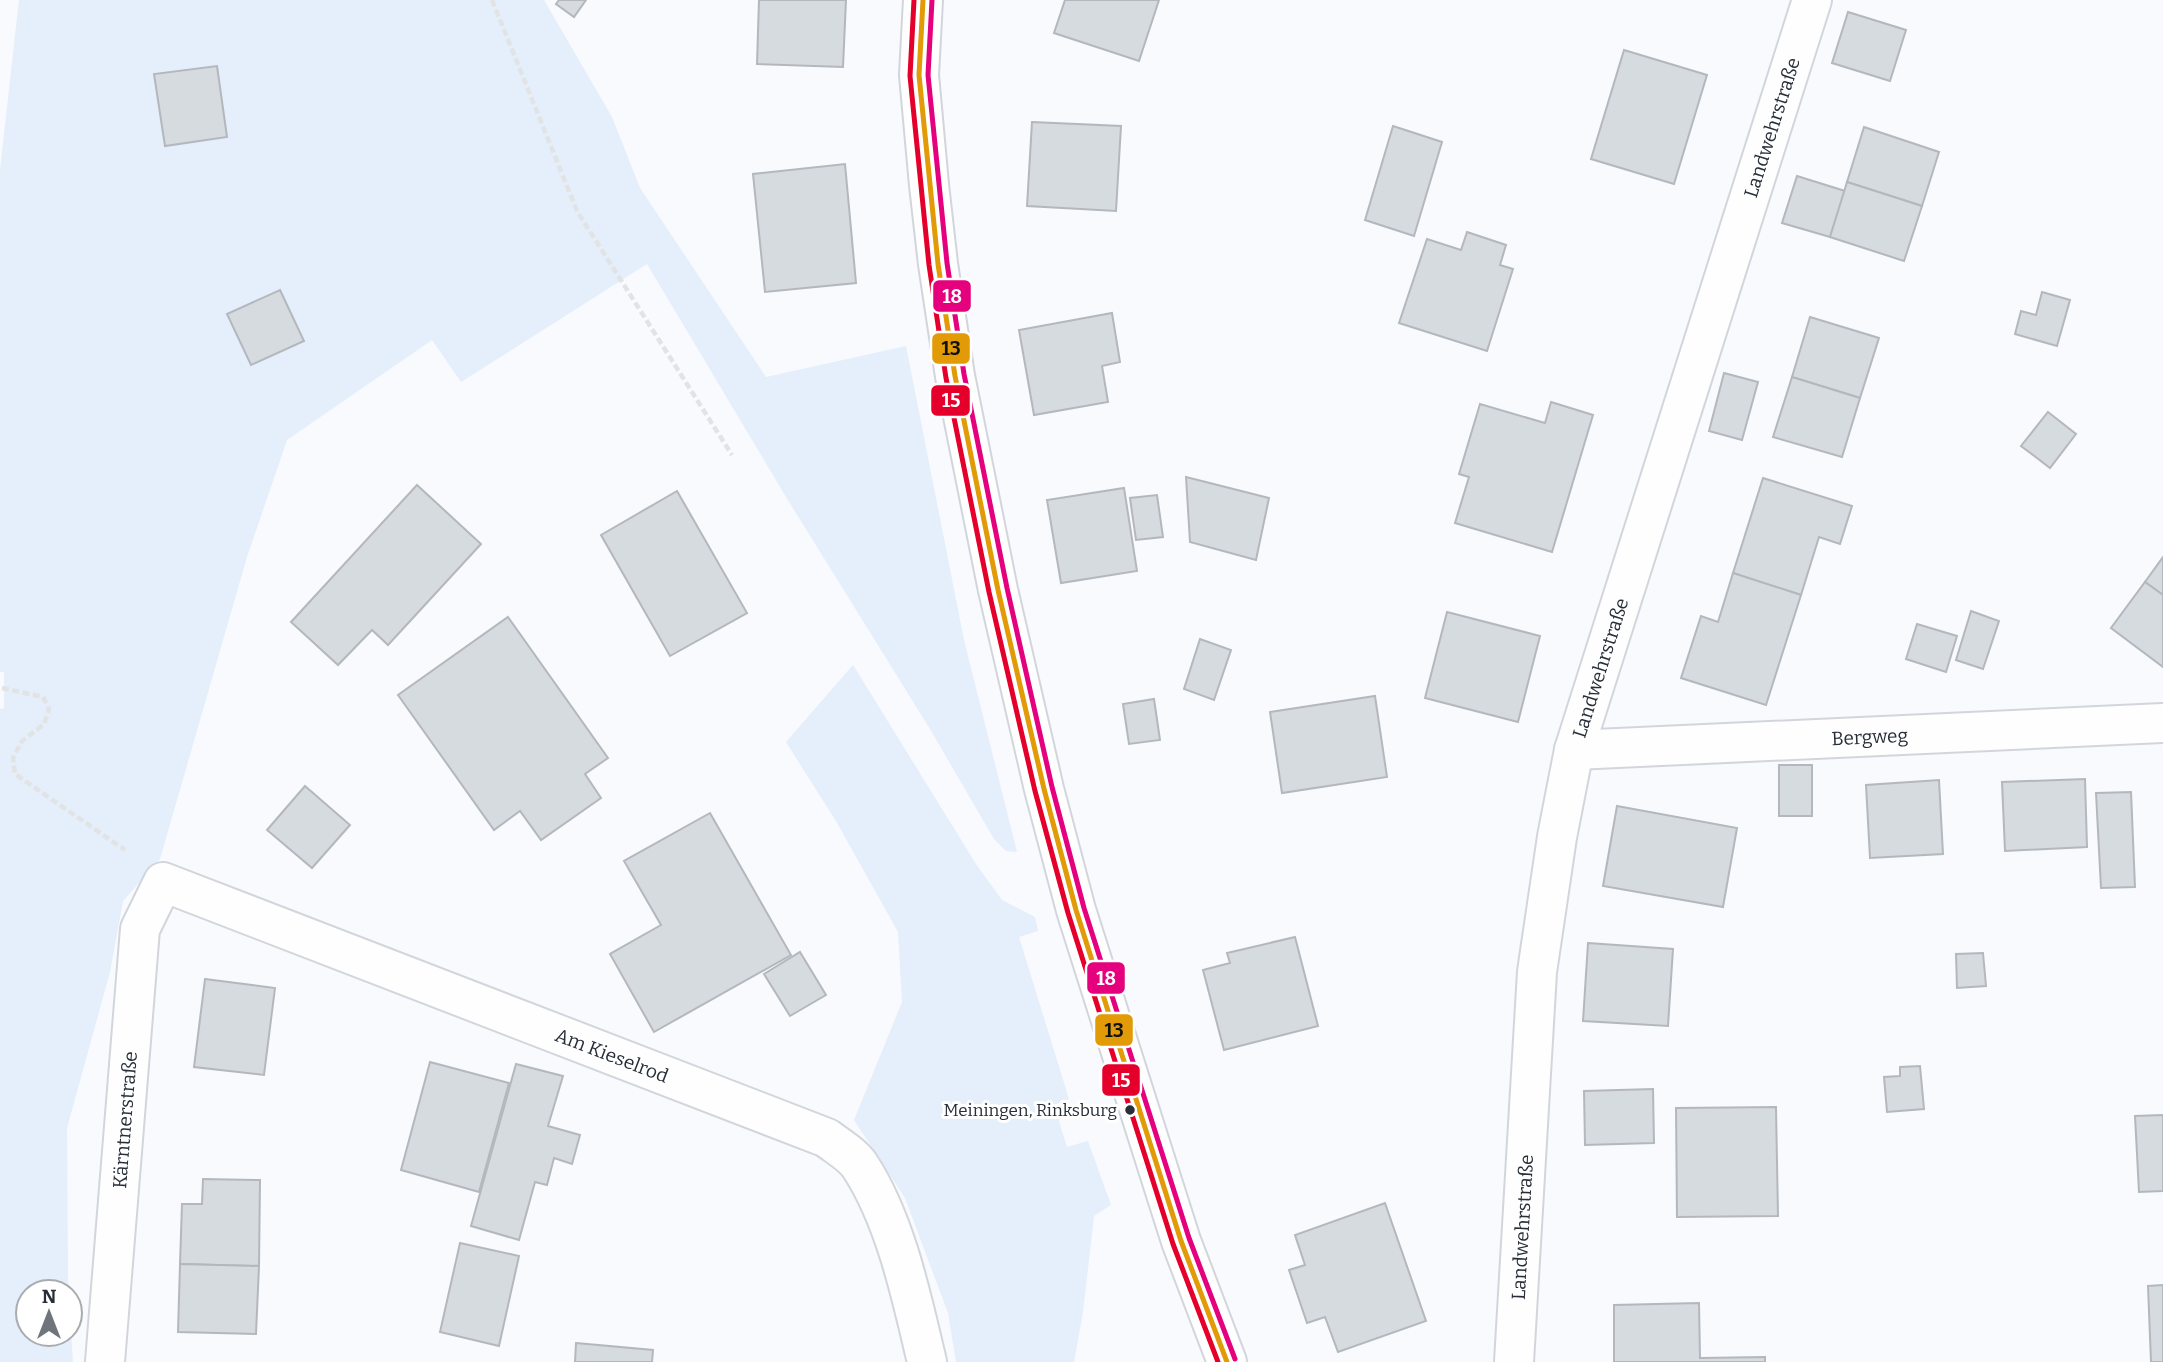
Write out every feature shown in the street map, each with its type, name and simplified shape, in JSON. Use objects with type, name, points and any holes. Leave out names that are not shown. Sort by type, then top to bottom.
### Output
[{"type":"street","points":[[923,0],[919,75],[930,198],[955,376],[998,590],[1076,910],[1181,1241],[1227,1362]]},
{"type":"street","name":"Landwehrstraße","points":[[1514,1362],[1537,972],[1557,837],[1574,750],[1812,0]]},
{"type":"street","name":"Bergweg","points":[[1574,750],[2163,723]]},
{"type":"street","name":"Kärntnerstraße","points":[[105,1362],[140,929],[163,882]]},
{"type":"street","name":"Am Kieselrod","points":[[163,882],[827,1138],[859,1164],[884,1213],[908,1281],[927,1362]]},
{"type":"path","points":[[492,0],[577,211],[732,455]]},
{"type":"path","points":[[2,688],[43,697],[49,709],[44,724],[22,741],[13,758],[15,774],[140,860],[163,882]]},
{"type":"shaded area","points":[[19,0],[544,0],[612,117],[640,188],[766,377],[906,346],[964,640],[1017,852],[1006,851],[994,839],[647,264],[461,382],[432,340],[287,440],[247,557],[160,859],[123,901],[110,972],[67,1128],[68,1278],[14,1278],[14,1348],[72,1348],[73,1362],[0,1362],[0,709],[4,708],[4,672],[0,672],[0,170]]},
{"type":"shaded area","points":[[853,665],[976,864],[1002,900],[1035,917],[1038,931],[1019,937],[1069,1099],[1054,1105],[1067,1147],[1088,1141],[1111,1205],[1094,1216],[1083,1312],[1074,1362],[956,1362],[948,1313],[905,1198],[854,1120],[902,1002],[898,932],[836,821],[786,742]]},
{"type":"building","points":[[559,0],[586,0],[574,17],[556,4]]},
{"type":"building","points":[[759,0],[846,0],[843,67],[757,64]]},
{"type":"building","points":[[1065,0],[1159,0],[1139,61],[1054,33]]},
{"type":"building","points":[[1848,12],[1906,30],[1890,81],[1832,63]]},
{"type":"building","points":[[1624,50],[1707,75],[1674,184],[1591,159]]},
{"type":"building","points":[[217,66],[227,137],[165,146],[154,74]]},
{"type":"building","points":[[1032,122],[1121,126],[1116,211],[1027,206]]},
{"type":"building","points":[[1393,126],[1442,142],[1414,236],[1365,220]]},
{"type":"building","points":[[1864,127],[1939,152],[1922,206],[1847,182]]},
{"type":"building","points":[[845,164],[856,283],[765,292],[753,174]]},
{"type":"building","points":[[1797,176],[1845,191],[1830,237],[1782,223]]},
{"type":"building","points":[[1847,182],[1922,206],[1904,261],[1830,237]]},
{"type":"building","points":[[1467,232],[1506,245],[1500,265],[1513,269],[1487,351],[1399,323],[1427,239],[1461,250]]},
{"type":"building","points":[[280,290],[304,341],[251,365],[227,314]]},
{"type":"building","points":[[2042,292],[2070,300],[2057,346],[2015,334],[2021,311],[2036,315]]},
{"type":"building","points":[[1112,313],[1120,362],[1102,366],[1108,402],[1034,415],[1019,330]]},
{"type":"building","points":[[1810,317],[1879,338],[1860,398],[1792,377]]},
{"type":"building","points":[[1724,373],[1758,382],[1742,440],[1709,431]]},
{"type":"building","points":[[1792,377],[1860,398],[1842,457],[1773,437]]},
{"type":"building","points":[[1551,402],[1593,415],[1552,552],[1455,523],[1469,477],[1459,474],[1480,404],[1545,423]]},
{"type":"building","points":[[2048,412],[2076,434],[2050,468],[2021,446]]},
{"type":"building","points":[[1186,477],[1269,498],[1256,560],[1190,542]]},
{"type":"building","points":[[1763,478],[1852,506],[1840,544],[1819,537],[1801,595],[1733,573]]},
{"type":"building","points":[[417,485],[481,544],[388,645],[372,630],[338,665],[291,622]]},
{"type":"building","points":[[1124,488],[1137,571],[1061,583],[1047,500]]},
{"type":"building","points":[[677,491],[747,613],[670,656],[601,535]]},
{"type":"building","points":[[1157,495],[1163,537],[1136,540],[1130,498]]},
{"type":"building","points":[[2163,557],[2163,595],[2145,582]]},
{"type":"building","points":[[1733,573],[1801,595],[1766,705],[1681,678],[1701,616],[1718,622]]},
{"type":"building","points":[[2145,582],[2163,595],[2163,667],[2111,628]]},
{"type":"building","points":[[1971,611],[1999,621],[1983,669],[1956,660]]},
{"type":"building","points":[[1447,612],[1540,636],[1518,722],[1425,698]]},
{"type":"building","points":[[508,617],[608,758],[585,774],[601,798],[541,840],[520,811],[494,830],[398,695]]},
{"type":"building","points":[[1917,624],[1957,636],[1946,672],[1906,659]]},
{"type":"building","points":[[1200,639],[1231,650],[1214,700],[1184,689]]},
{"type":"building","points":[[1375,696],[1387,777],[1282,793],[1270,712]]},
{"type":"building","points":[[1154,699],[1160,740],[1129,744],[1123,704]]},
{"type":"building","points":[[1779,765],[1812,765],[1812,816],[1779,816]]},
{"type":"building","points":[[2085,779],[2087,847],[2005,851],[2002,782]]},
{"type":"building","points":[[1939,780],[1943,854],[1870,858],[1866,785]]},
{"type":"building","points":[[305,786],[350,825],[312,868],[267,830]]},
{"type":"building","points":[[2131,792],[2135,887],[2101,888],[2096,793]]},
{"type":"building","points":[[1617,806],[1737,828],[1723,907],[1603,886]]},
{"type":"building","points":[[710,813],[791,955],[654,1032],[610,954],[661,925],[624,861]]},
{"type":"building","points":[[1295,937],[1318,1026],[1224,1050],[1203,970],[1230,963],[1227,953]]},
{"type":"building","points":[[1588,943],[1673,949],[1668,1026],[1583,1021]]},
{"type":"building","points":[[800,952],[826,995],[790,1016],[764,974]]},
{"type":"building","points":[[1983,953],[1986,986],[1957,988],[1956,954]]},
{"type":"building","points":[[205,979],[275,988],[264,1075],[194,1067]]},
{"type":"building","points":[[430,1062],[509,1083],[479,1192],[401,1170]]},
{"type":"building","points":[[516,1064],[563,1076],[548,1126],[580,1135],[572,1164],[554,1158],[547,1185],[535,1182],[519,1240],[471,1226]]},
{"type":"building","points":[[1920,1066],[1924,1109],[1887,1112],[1884,1077],[1900,1076],[1900,1067]]},
{"type":"building","points":[[1653,1089],[1654,1143],[1585,1145],[1584,1091]]},
{"type":"building","points":[[1776,1107],[1778,1216],[1677,1217],[1676,1108]]},
{"type":"building","points":[[2163,1115],[2163,1191],[2139,1192],[2135,1116]]},
{"type":"building","points":[[203,1179],[260,1180],[259,1266],[180,1264],[182,1204],[202,1204]]},
{"type":"building","points":[[1385,1203],[1426,1321],[1338,1352],[1325,1317],[1307,1323],[1289,1270],[1305,1265],[1295,1235]]},
{"type":"building","points":[[460,1243],[519,1256],[499,1346],[440,1332]]},
{"type":"building","points":[[180,1264],[259,1266],[256,1334],[178,1332]]},
{"type":"building","points":[[2163,1285],[2163,1362],[2151,1362],[2148,1286]]},
{"type":"building","points":[[1699,1303],[1700,1358],[1765,1357],[1765,1362],[1614,1362],[1614,1305]]},
{"type":"building","points":[[576,1343],[653,1350],[652,1362],[575,1362]]},
{"type":"transit line","name":"15","points":[[914,0],[910,76],[929,265],[946,378],[989,592],[1035,791],[1068,913],[1173,1244],[1218,1362]]},
{"type":"transit line","name":"13","points":[[923,0],[919,75],[938,264],[955,376],[998,590],[1044,789],[1076,910],[1181,1241],[1227,1362]]},
{"type":"transit line","name":"18","points":[[932,0],[928,75],[947,263],[964,374],[1007,588],[1052,787],[1084,908],[1189,1238],[1235,1359]]},
{"type":"place","name":"Meiningen, Rinksburg","points":[[1130,1110]]}]
